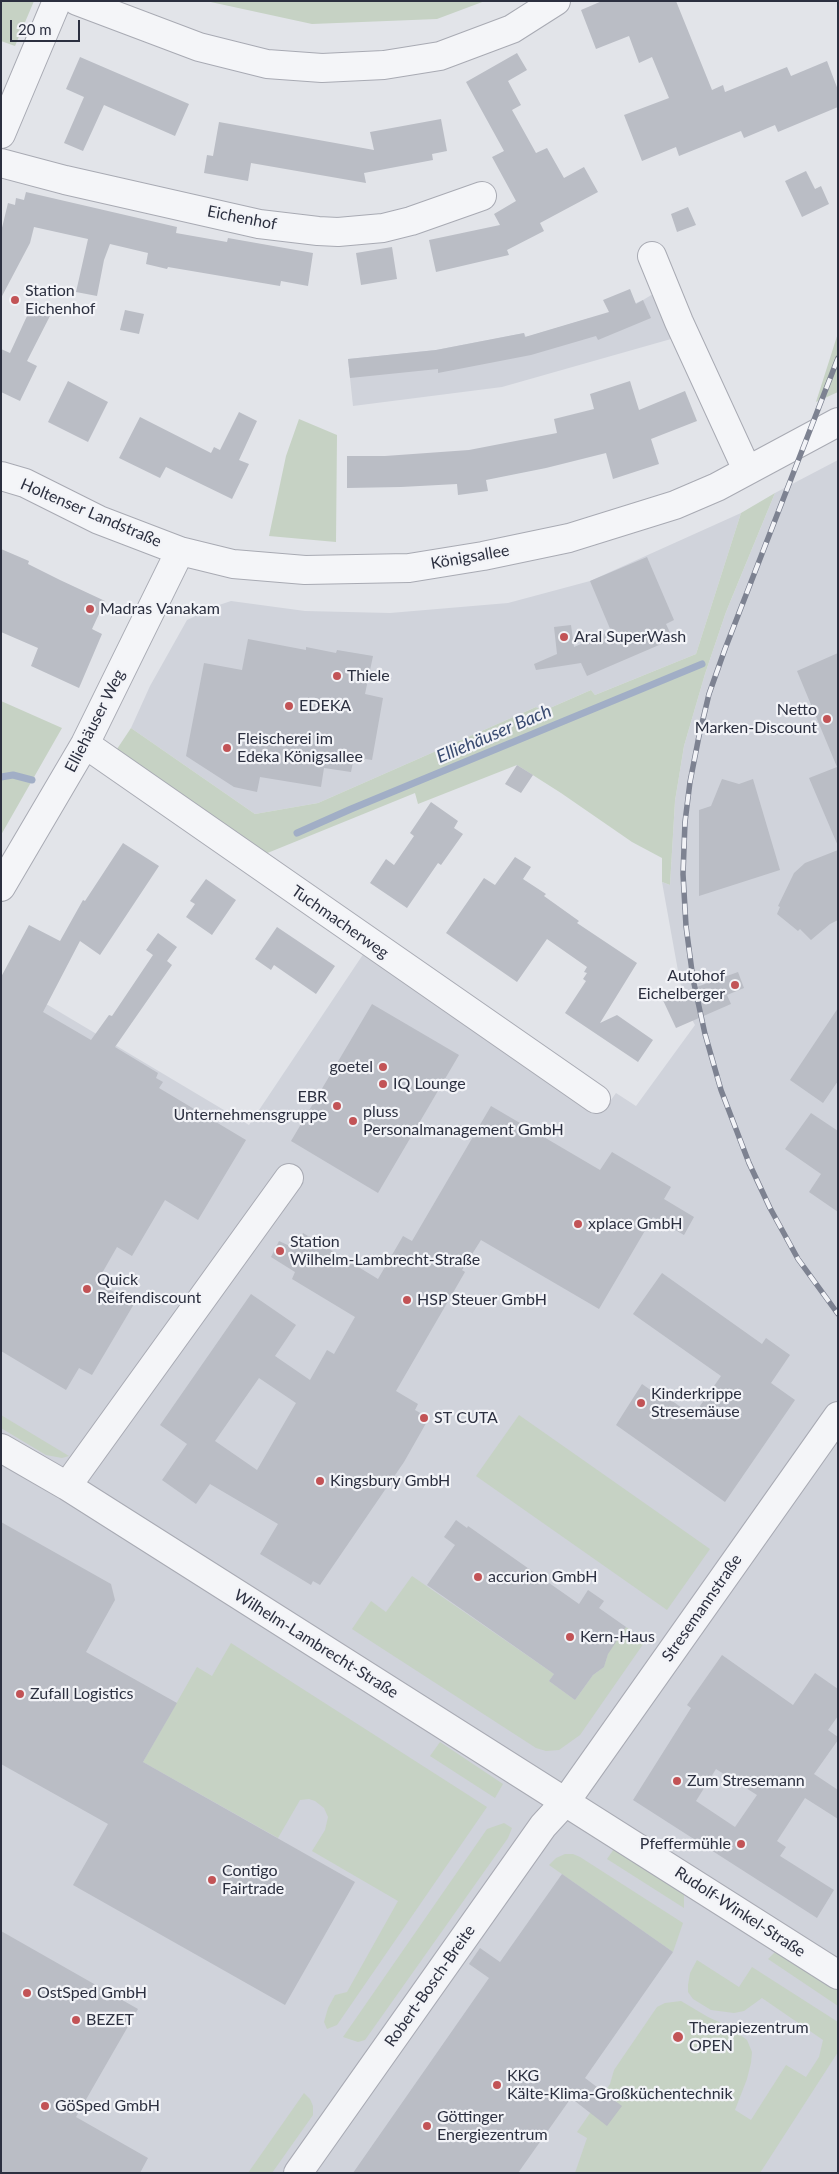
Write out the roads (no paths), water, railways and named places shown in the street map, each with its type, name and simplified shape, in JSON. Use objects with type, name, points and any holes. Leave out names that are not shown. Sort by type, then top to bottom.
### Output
[{"type":"street","points":[[1,134],[57,1]]},
{"type":"street","points":[[77,1],[199,47],[267,64],[322,68],[384,65],[440,56],[512,29],[556,1]]},
{"type":"street","name":"Eichenhof","points":[[1,163],[65,180],[259,224],[338,232],[383,228],[412,222],[482,196]]},
{"type":"street","points":[[652,256],[679,322],[748,470]]},
{"type":"street","name":"Königsallee","points":[[180,551],[233,564],[305,570],[409,568],[483,556],[569,538],[675,505],[717,487],[838,422]]},
{"type":"street","name":"Holtenser Landstraße","points":[[1,476],[25,484],[99,520],[180,551]]},
{"type":"street","name":"Elliehäuser Weg","points":[[1,887],[85,744],[180,551]]},
{"type":"street","name":"Tuchmacherweg","points":[[85,744],[596,1099]]},
{"type":"street","points":[[67,1486],[289,1178]]},
{"type":"street","name":"Stresemannstraße","points":[[566,1801],[838,1416]]},
{"type":"street","name":"Wilhelm-Lambrecht-Straße","points":[[1,1448],[67,1486],[566,1801]]},
{"type":"street","name":"Rudolf-Winkel-Straße","points":[[566,1801],[838,1975]]},
{"type":"street","name":"Robert-Bosch-Breite","points":[[298,2173],[543,1826],[566,1801]]},
{"type":"waterway","name":"Elliehäuser Bach","points":[[297,833],[702,664]]},
{"type":"waterway","name":"Elliehäuser Bach","points":[[1,777],[13,775],[32,780]]},
{"type":"railway","points":[[838,358],[709,694],[690,782],[685,822],[683,874],[686,926],[693,979],[705,1034],[721,1090],[749,1163],[770,1208],[798,1259],[838,1314]]},
{"type":"place","name":"Station Eichenhof","points":[[15,300]]},
{"type":"place","name":"Madras Vanakam","points":[[90,609]]},
{"type":"place","name":"Aral SuperWash","points":[[564,637]]},
{"type":"place","name":"Thiele","points":[[337,676]]},
{"type":"place","name":"EDEKA","points":[[289,706]]},
{"type":"place","name":"Netto Marken-Discount","points":[[827,719]]},
{"type":"place","name":"Fleischerei im Edeka Königsallee","points":[[227,748]]},
{"type":"place","name":"Autohof Eichelberger","points":[[735,985]]},
{"type":"place","name":"goetel","points":[[383,1067]]},
{"type":"place","name":"IQ Lounge","points":[[383,1084]]},
{"type":"place","name":"EBR Unternehmensgruppe","points":[[337,1106]]},
{"type":"place","name":"pluss Personalmanagement GmbH","points":[[353,1121]]},
{"type":"place","name":"xplace GmbH","points":[[578,1224]]},
{"type":"place","name":"Station Wilhelm-Lambrecht-Straße","points":[[280,1251]]},
{"type":"place","name":"Quick Reifendiscount","points":[[87,1289]]},
{"type":"place","name":"HSP Steuer GmbH","points":[[407,1300]]},
{"type":"place","name":"Kinderkrippe Stresemäuse","points":[[641,1403]]},
{"type":"place","name":"ST CUTA","points":[[424,1418]]},
{"type":"place","name":"Kingsbury GmbH","points":[[320,1481]]},
{"type":"place","name":"accurion GmbH","points":[[478,1577]]},
{"type":"place","name":"Kern-Haus","points":[[570,1637]]},
{"type":"place","name":"Zufall Logistics","points":[[20,1694]]},
{"type":"place","name":"Zum Stresemann","points":[[677,1781]]},
{"type":"place","name":"Pfeffermühle","points":[[741,1844]]},
{"type":"place","name":"Contigo Fairtrade","points":[[212,1880]]},
{"type":"place","name":"OstSped GmbH","points":[[27,1993]]},
{"type":"place","name":"BEZET","points":[[76,2020]]},
{"type":"place","name":"Therapiezentrum OPEN","points":[[678,2037]]},
{"type":"place","name":"KKG Kälte-Klima-Großküchentechnik","points":[[497,2085]]},
{"type":"place","name":"GöSped GmbH","points":[[45,2106]]},
{"type":"place","name":"Göttinger Energiezentrum","points":[[427,2126]]}]
